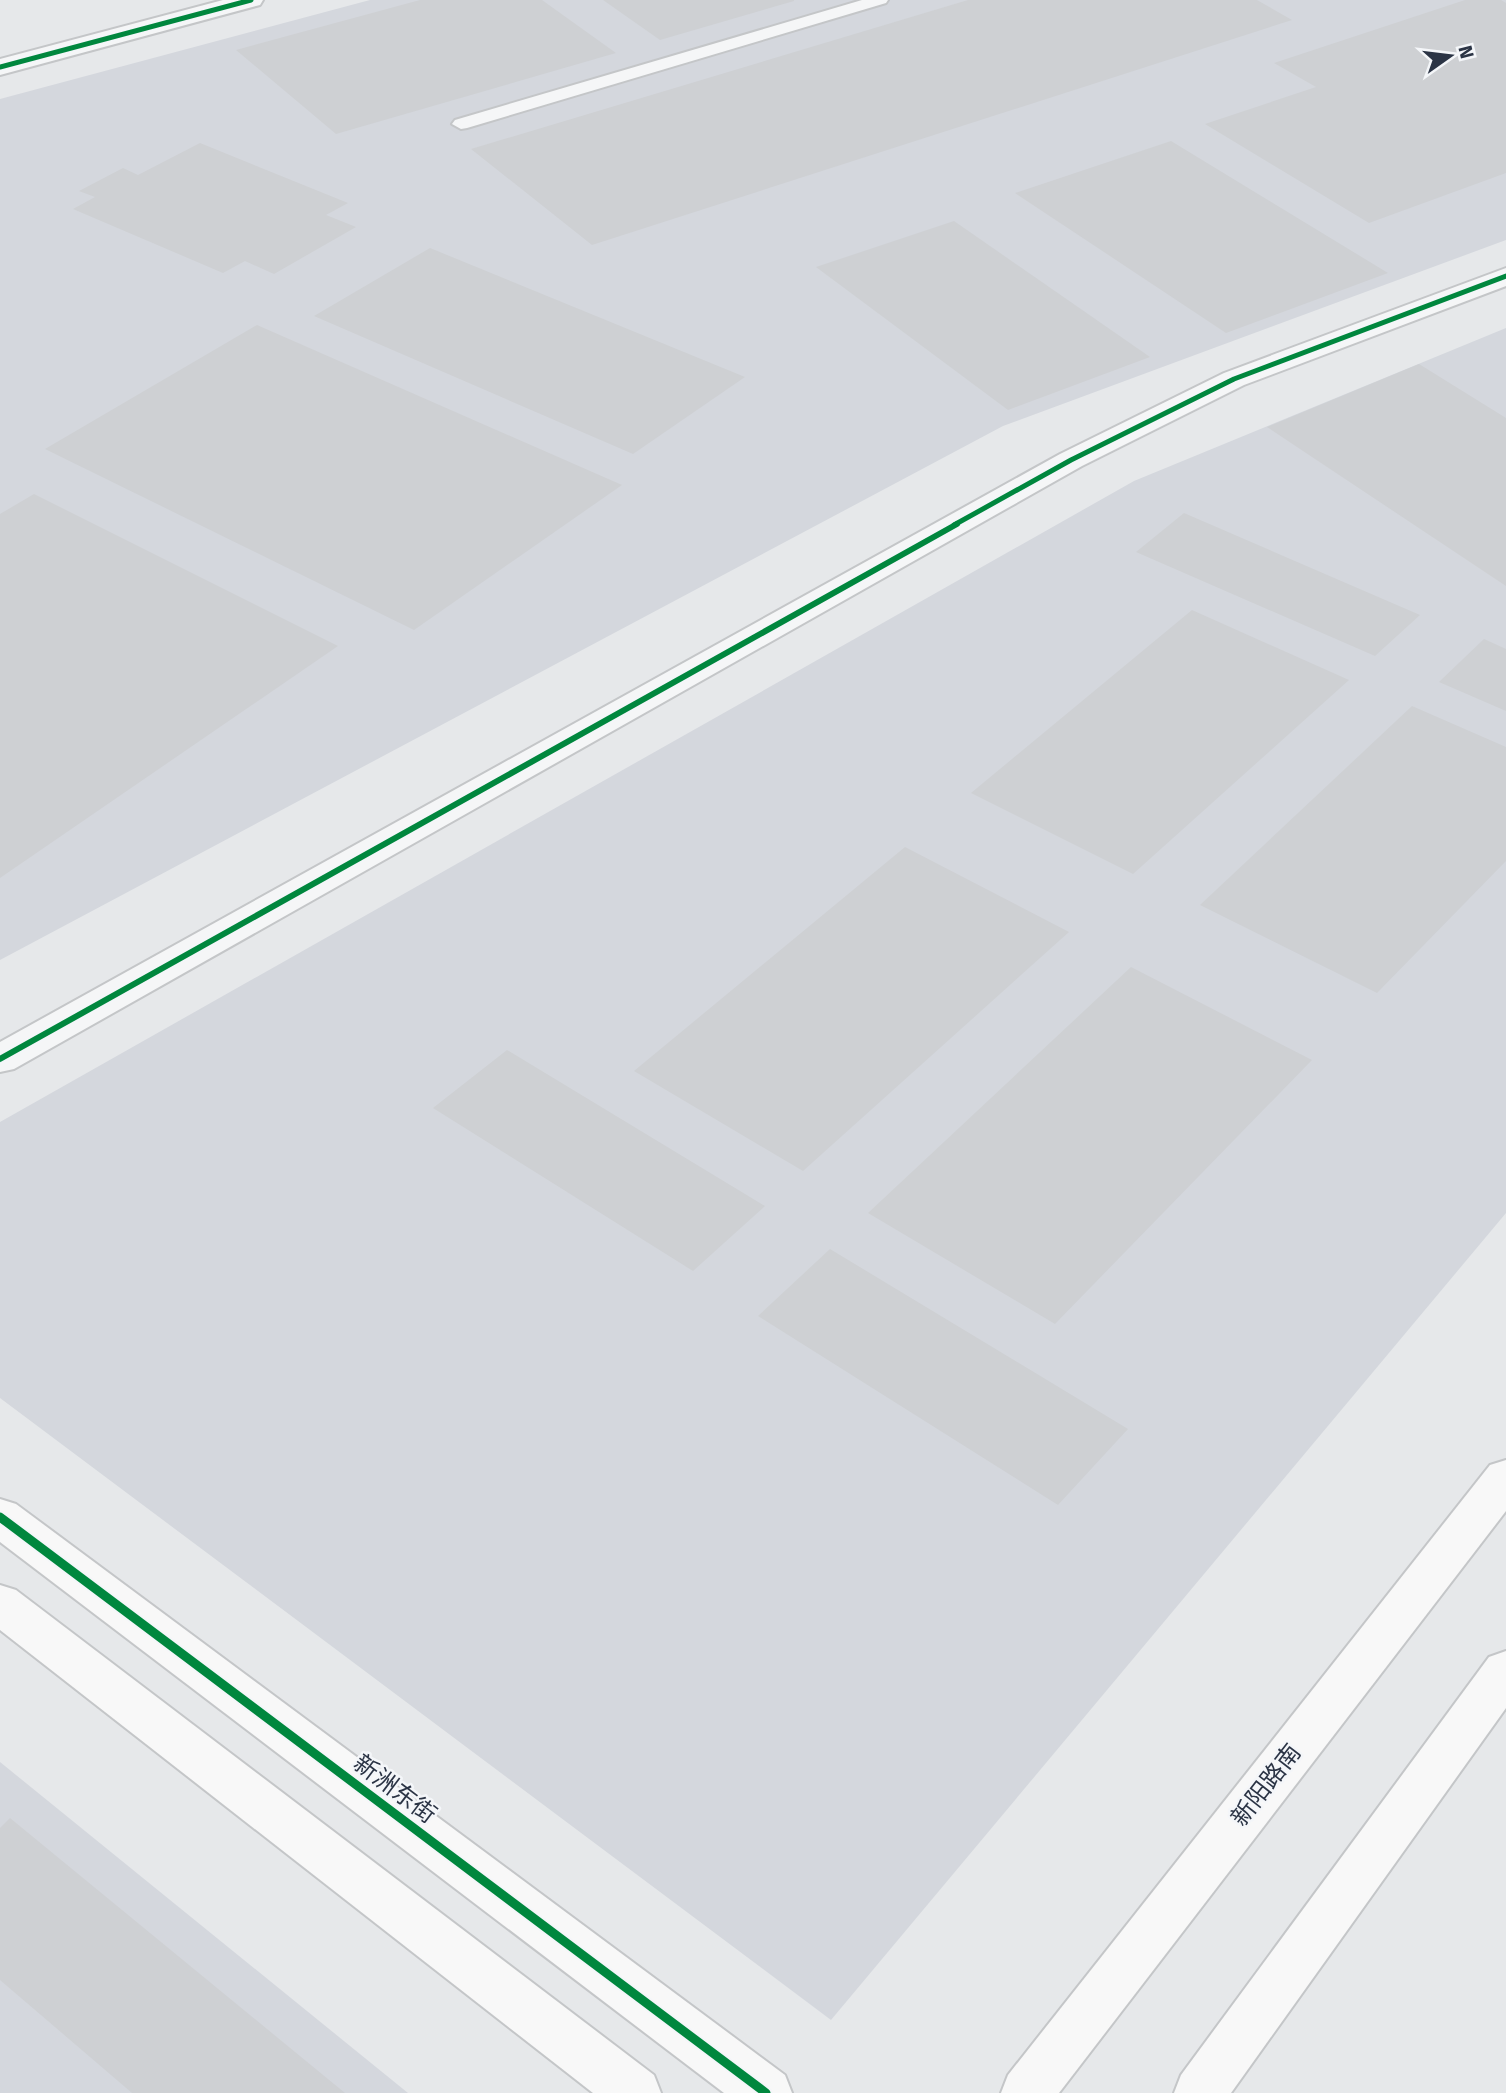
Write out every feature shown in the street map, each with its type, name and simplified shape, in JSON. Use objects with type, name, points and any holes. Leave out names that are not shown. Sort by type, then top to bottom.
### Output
[{"type":"street","points":[[0,66],[251,0]]},
{"type":"street","points":[[0,1059],[1071,460],[1234,379],[1506,276]]},
{"type":"street","name":"新阳路南","points":[[1027,2093],[1506,1478]]},
{"type":"street","name":"新洲东街","points":[[0,1517],[766,2093]]},
{"type":"street","points":[[0,1604],[635,2093]]},
{"type":"street","points":[[1200,2093],[1506,1671]]},
{"type":"lane","points":[[461,124],[880,0]]},
{"type":"shaded area","points":[[370,0],[1506,0],[1506,240],[1003,426],[0,960],[0,99]]},
{"type":"shaded area","points":[[1506,328],[1506,1213],[831,2020],[0,1398],[0,1122],[1134,481]]},
{"type":"shaded area","points":[[0,1762],[408,2093],[0,2093]]},
{"type":"building","points":[[420,0],[542,0],[616,53],[336,134],[236,50]]},
{"type":"building","points":[[603,0],[794,0],[794,1],[660,40]]},
{"type":"building","points":[[968,0],[1257,0],[1292,20],[592,245],[471,149]]},
{"type":"building","points":[[1465,0],[1501,0],[1506,3],[1506,173],[1369,223],[1205,124],[1316,87],[1274,63]]},
{"type":"building","points":[[1171,141],[1388,273],[1226,333],[1015,193]]},
{"type":"building","points":[[200,143],[348,203],[326,215],[356,227],[274,274],[245,261],[223,273],[73,209],[95,197],[79,191],[123,168],[138,175]]},
{"type":"building","points":[[954,221],[1150,357],[1008,410],[816,267]]},
{"type":"building","points":[[430,248],[745,377],[633,454],[314,316]]},
{"type":"building","points":[[257,325],[622,485],[414,630],[45,449]]},
{"type":"building","points":[[1419,364],[1506,418],[1506,586],[1267,427]]},
{"type":"building","points":[[34,494],[338,646],[0,878],[0,514]]},
{"type":"building","points":[[1184,513],[1420,615],[1375,656],[1136,552]]},
{"type":"building","points":[[1192,610],[1349,680],[1133,874],[971,793]]},
{"type":"building","points":[[1484,639],[1506,649],[1506,711],[1439,682]]},
{"type":"building","points":[[1412,706],[1506,747],[1506,861],[1377,993],[1200,905]]},
{"type":"building","points":[[905,847],[1069,932],[803,1171],[634,1071]]},
{"type":"building","points":[[1131,967],[1312,1060],[1055,1324],[868,1213]]},
{"type":"building","points":[[507,1050],[765,1206],[693,1271],[433,1108]]},
{"type":"building","points":[[830,1249],[1128,1429],[1058,1505],[758,1316]]},
{"type":"building","points":[[10,1818],[345,2093],[132,2093],[0,1980],[0,1828]]},
{"type":"cycle path","points":[[0,67],[251,0]]},
{"type":"cycle path","points":[[0,1059],[1071,460],[1234,379],[1506,276]]},
{"type":"cycle path","points":[[0,1517],[766,2093]]}]
